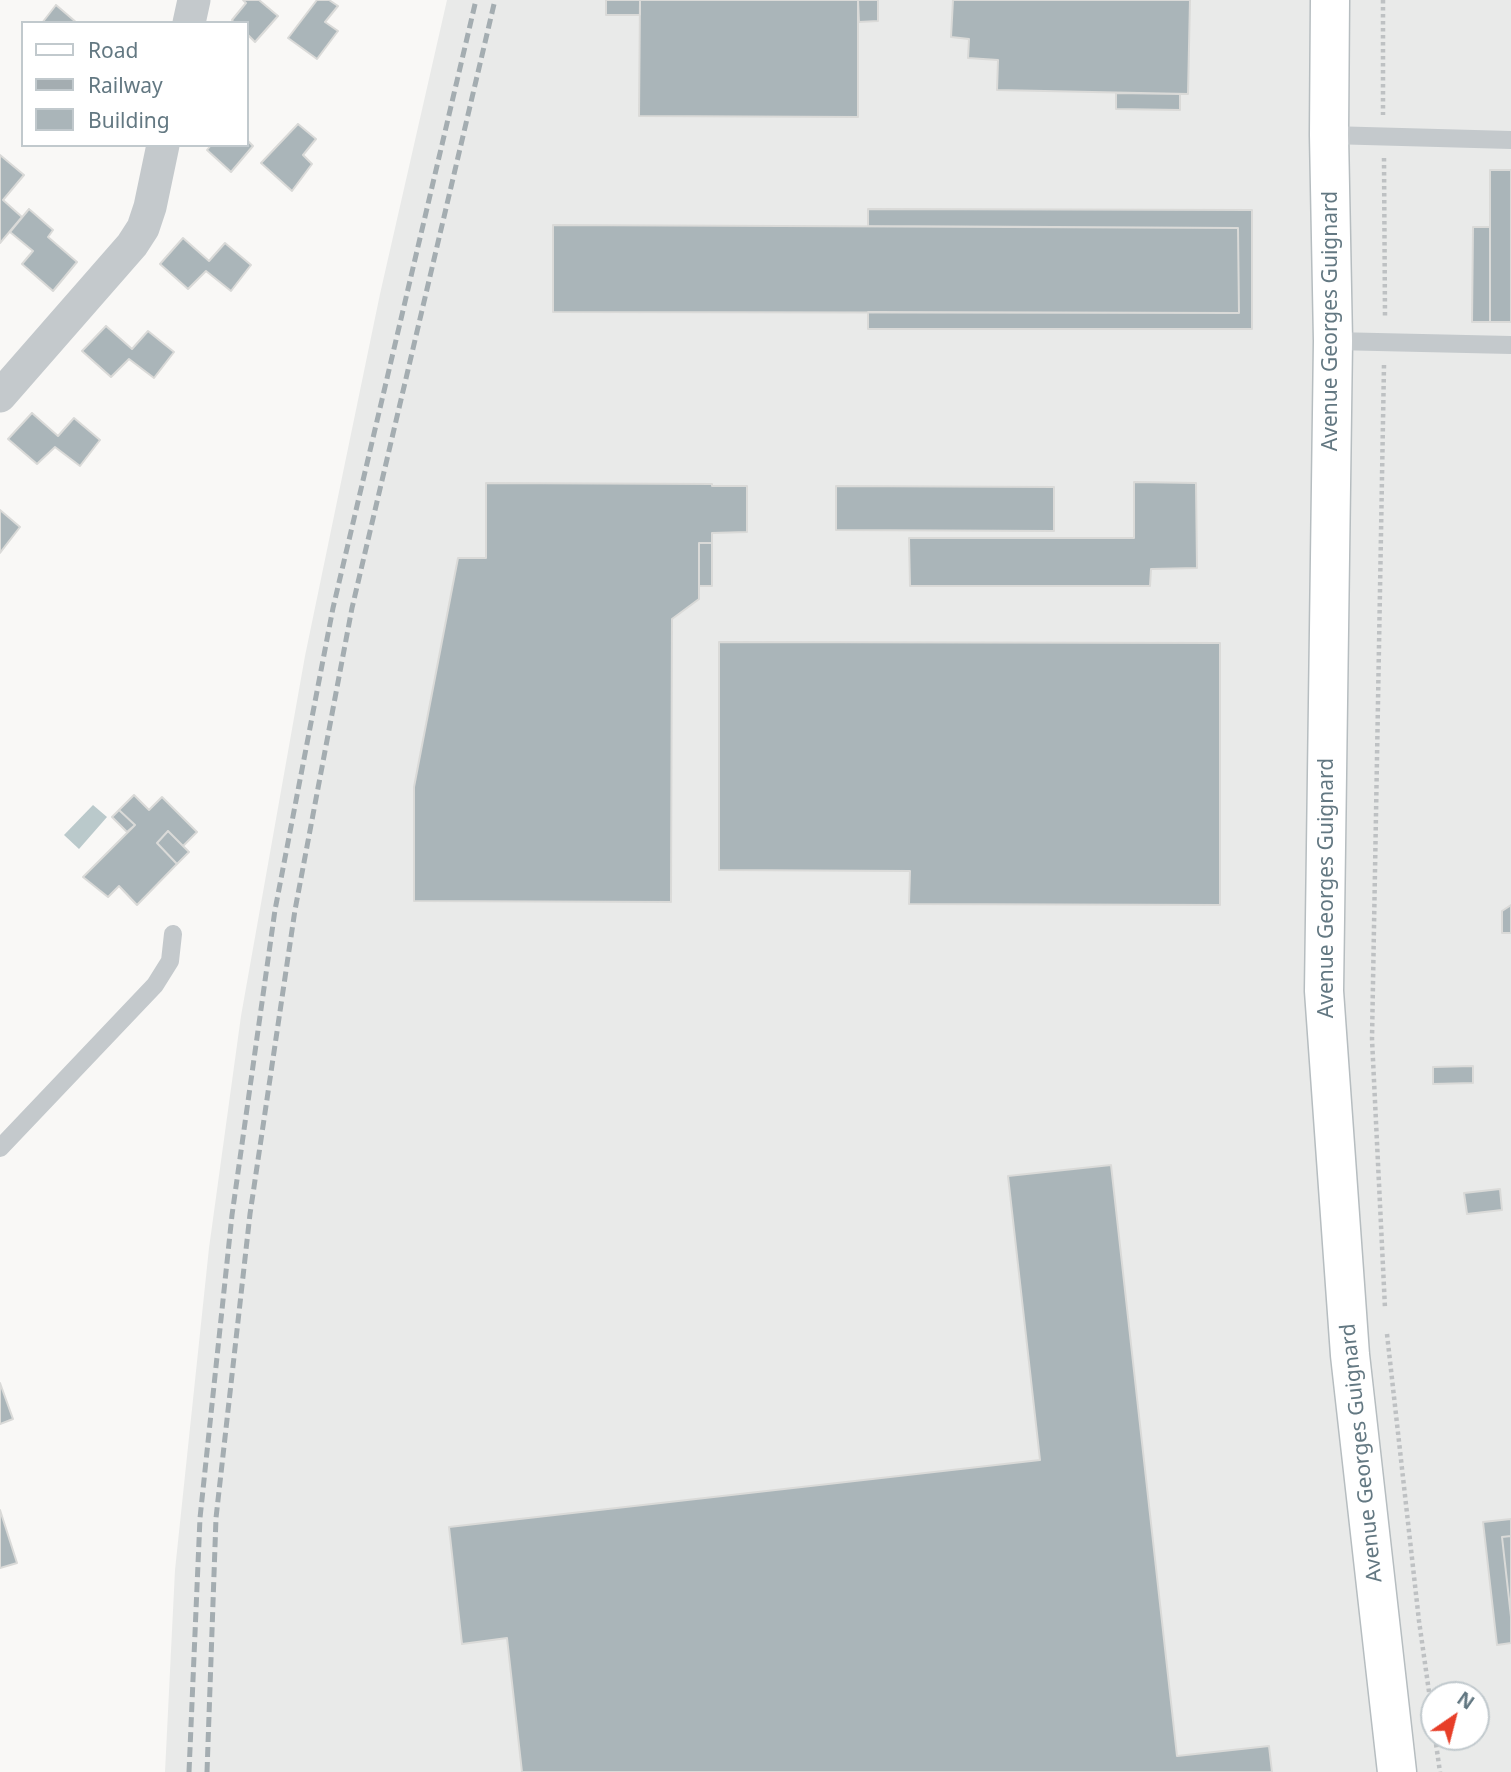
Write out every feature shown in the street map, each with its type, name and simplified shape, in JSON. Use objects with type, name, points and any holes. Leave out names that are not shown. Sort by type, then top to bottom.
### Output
[{"type":"street","points":[[189,21],[194,0]]},
{"type":"street","name":"Avenue Georges Guignard","points":[[1330,0],[1329,135],[1333,341],[1324,991],[1350,1355],[1397,1772]]},
{"type":"street","points":[[0,396],[143,228],[163,147]]},
{"type":"lane","points":[[1329,135],[1511,140]]},
{"type":"lane","points":[[1333,341],[1511,345]]},
{"type":"lane","points":[[0,1148],[155,985],[170,961],[173,934]]},
{"type":"path","points":[[1383,0],[1385,344],[1372,1039],[1385,1310]]},
{"type":"path","points":[[1386,1324],[1427,1681]]},
{"type":"path","points":[[1437,1751],[1440,1772]]},
{"type":"shaded area","points":[[447,0],[1511,0],[1511,1772],[165,1772],[175,1570],[209,1248],[241,1016],[305,656],[380,294]]},
{"type":"shaded area","points":[[93,805],[107,817],[79,849],[64,835]]},
{"type":"building","points":[[243,0],[259,0],[278,16],[255,42],[248,35],[248,21],[232,20],[246,3]]},
{"type":"building","points":[[317,0],[329,0],[338,6],[325,22],[338,31],[317,59],[288,38]]},
{"type":"building","points":[[606,0],[640,0],[640,15],[606,15]]},
{"type":"building","points":[[640,0],[858,0],[858,117],[639,116]]},
{"type":"building","points":[[858,0],[878,0],[878,21],[859,22]]},
{"type":"building","points":[[953,0],[1190,0],[1188,94],[997,90],[998,60],[968,58],[969,39],[951,37]]},
{"type":"building","points":[[56,5],[75,21],[44,21]]},
{"type":"building","points":[[1116,93],[1180,94],[1180,110],[1116,109]]},
{"type":"building","points":[[298,124],[316,139],[303,155],[312,164],[292,191],[261,163]]},
{"type":"building","points":[[248,141],[253,146],[231,172],[207,150],[209,147],[248,147]]},
{"type":"building","points":[[0,155],[24,175],[3,200],[22,217],[0,243]]},
{"type":"building","points":[[1490,170],[1511,170],[1511,322],[1490,322]]},
{"type":"building","points":[[29,209],[53,230],[48,237],[77,262],[53,291],[22,264],[33,251],[10,232]]},
{"type":"building","points":[[868,209],[1252,210],[1252,329],[868,329],[868,312],[1239,313],[1238,228],[868,226]]},
{"type":"building","points":[[553,225],[1238,228],[1239,313],[553,312]]},
{"type":"building","points":[[1473,227],[1490,227],[1490,322],[1472,322]]},
{"type":"building","points":[[183,238],[209,261],[225,243],[251,265],[231,291],[206,271],[188,289],[160,264]]},
{"type":"building","points":[[106,326],[132,349],[148,331],[174,352],[154,378],[129,359],[111,377],[82,351]]},
{"type":"building","points":[[32,413],[58,436],[74,418],[100,440],[80,466],[55,447],[37,464],[8,439]]},
{"type":"building","points":[[1134,482],[1196,483],[1197,568],[1151,569],[1150,586],[910,586],[909,538],[1134,538]]},
{"type":"building","points":[[486,483],[747,486],[747,532],[712,533],[712,543],[699,543],[699,599],[672,619],[671,902],[414,901],[414,787],[458,558],[486,558]]},
{"type":"building","points":[[836,486],[1054,487],[1054,531],[836,530]]},
{"type":"building","points":[[0,510],[20,527],[0,553]]},
{"type":"building","points":[[699,543],[712,543],[712,586],[699,586]]},
{"type":"building","points":[[719,642],[1220,643],[1220,905],[909,904],[910,871],[719,870]]},
{"type":"building","points":[[134,795],[149,810],[162,797],[197,832],[183,846],[168,831],[157,843],[177,864],[137,905],[119,886],[108,897],[83,877],[135,825],[119,810]]},
{"type":"building","points":[[119,810],[135,825],[127,832],[112,817]]},
{"type":"building","points":[[168,831],[189,852],[177,864],[157,843]]},
{"type":"building","points":[[1511,905],[1511,933],[1502,933],[1502,911]]},
{"type":"building","points":[[1473,1066],[1473,1083],[1433,1084],[1433,1067]]},
{"type":"building","points":[[1111,1165],[1177,1756],[1269,1746],[1272,1772],[522,1772],[507,1638],[462,1644],[449,1527],[1040,1460],[1008,1176]]},
{"type":"building","points":[[1500,1189],[1502,1210],[1467,1214],[1464,1193]]},
{"type":"building","points":[[0,1383],[13,1419],[0,1424]]},
{"type":"building","points":[[0,1510],[17,1563],[0,1568]]},
{"type":"building","points":[[1511,1519],[1511,1536],[1502,1537],[1511,1617],[1511,1643],[1497,1645],[1483,1522]]},
{"type":"building","points":[[1511,1536],[1511,1617],[1502,1537]]},
{"type":"railway","points":[[189,1772],[200,1518],[232,1215],[275,910],[333,608],[476,0]]},
{"type":"railway","points":[[207,1772],[216,1518],[250,1214],[295,910],[352,608],[495,0]]}]
